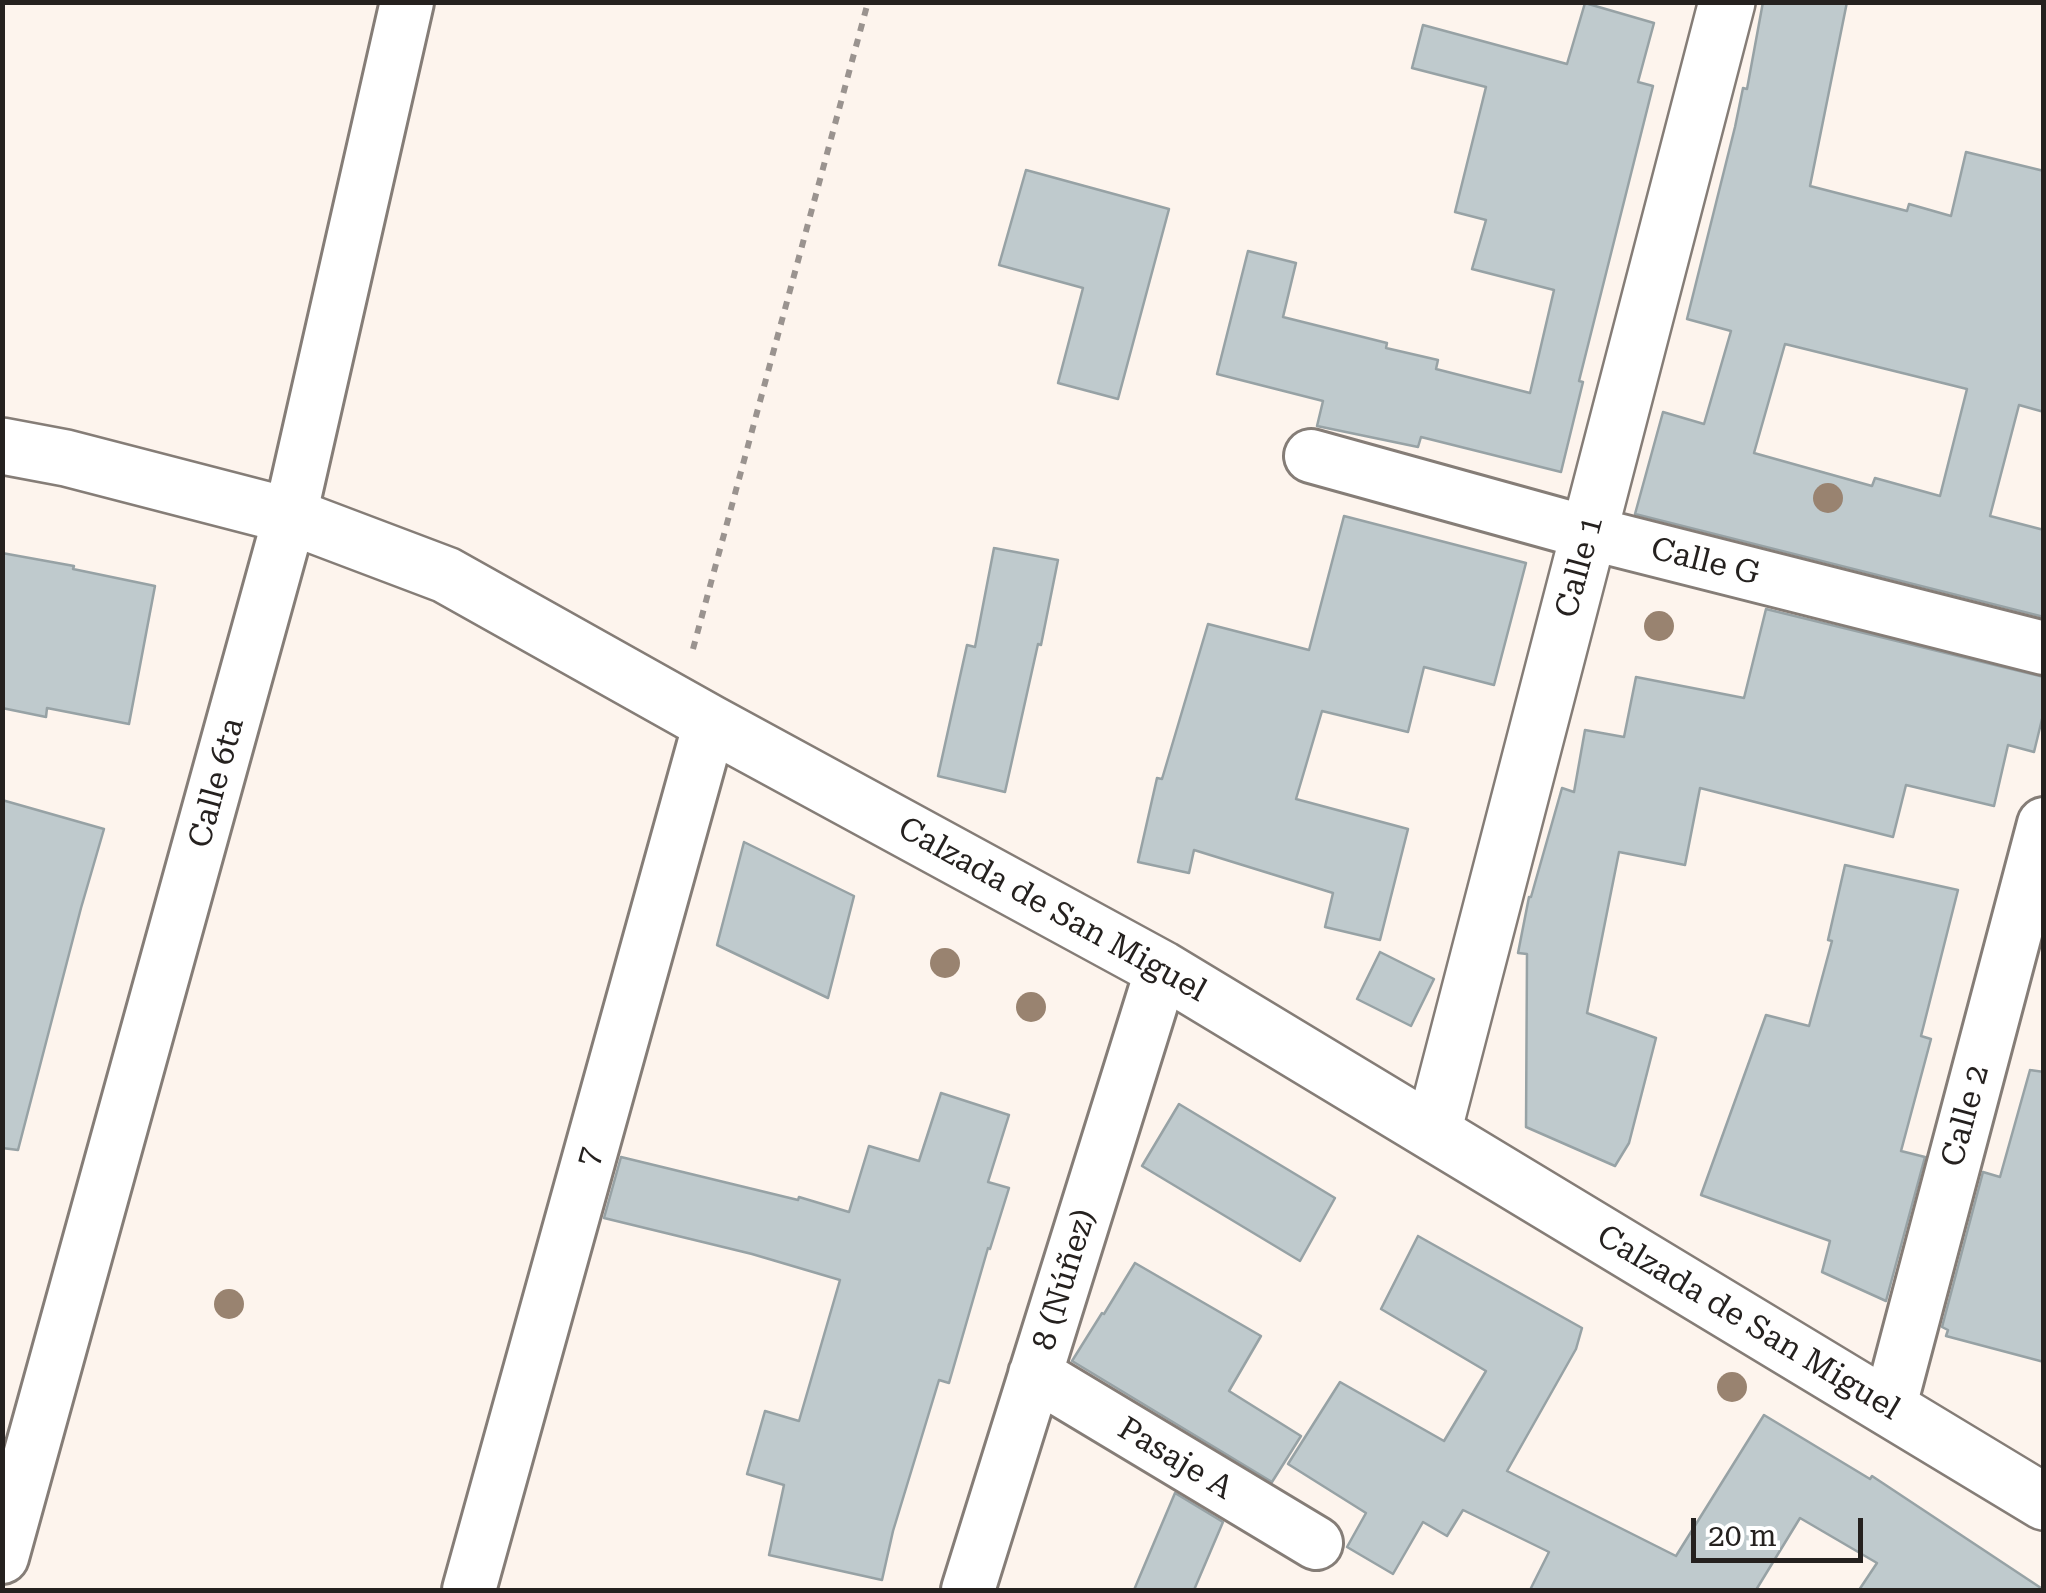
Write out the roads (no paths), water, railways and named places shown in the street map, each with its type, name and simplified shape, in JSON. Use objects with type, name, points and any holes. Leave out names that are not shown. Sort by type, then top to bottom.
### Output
[{"type":"main road","name":"Calle 1","points":[[1434,1132],[1727,2]]},
{"type":"main road","name":"Calzada de San Miguel","points":[[2,446],[66,458],[290,516],[446,575],[1162,968],[2044,1502]]},
{"type":"street","name":"Calle 6ta","points":[[2,1557],[290,516],[407,2]]},
{"type":"street","name":"Calle G","points":[[1311,456],[1589,533],[2044,648]]},
{"type":"street","name":"7","points":[[469,1590],[694,713]]},
{"type":"street","name":"Calle 2","points":[[1889,1409],[2044,824]]},
{"type":"street","name":"8 (Núñez)","points":[[968,1590],[1162,968]]},
{"type":"street","name":"Pasaje A","points":[[1035,1374],[1316,1543]]}]
